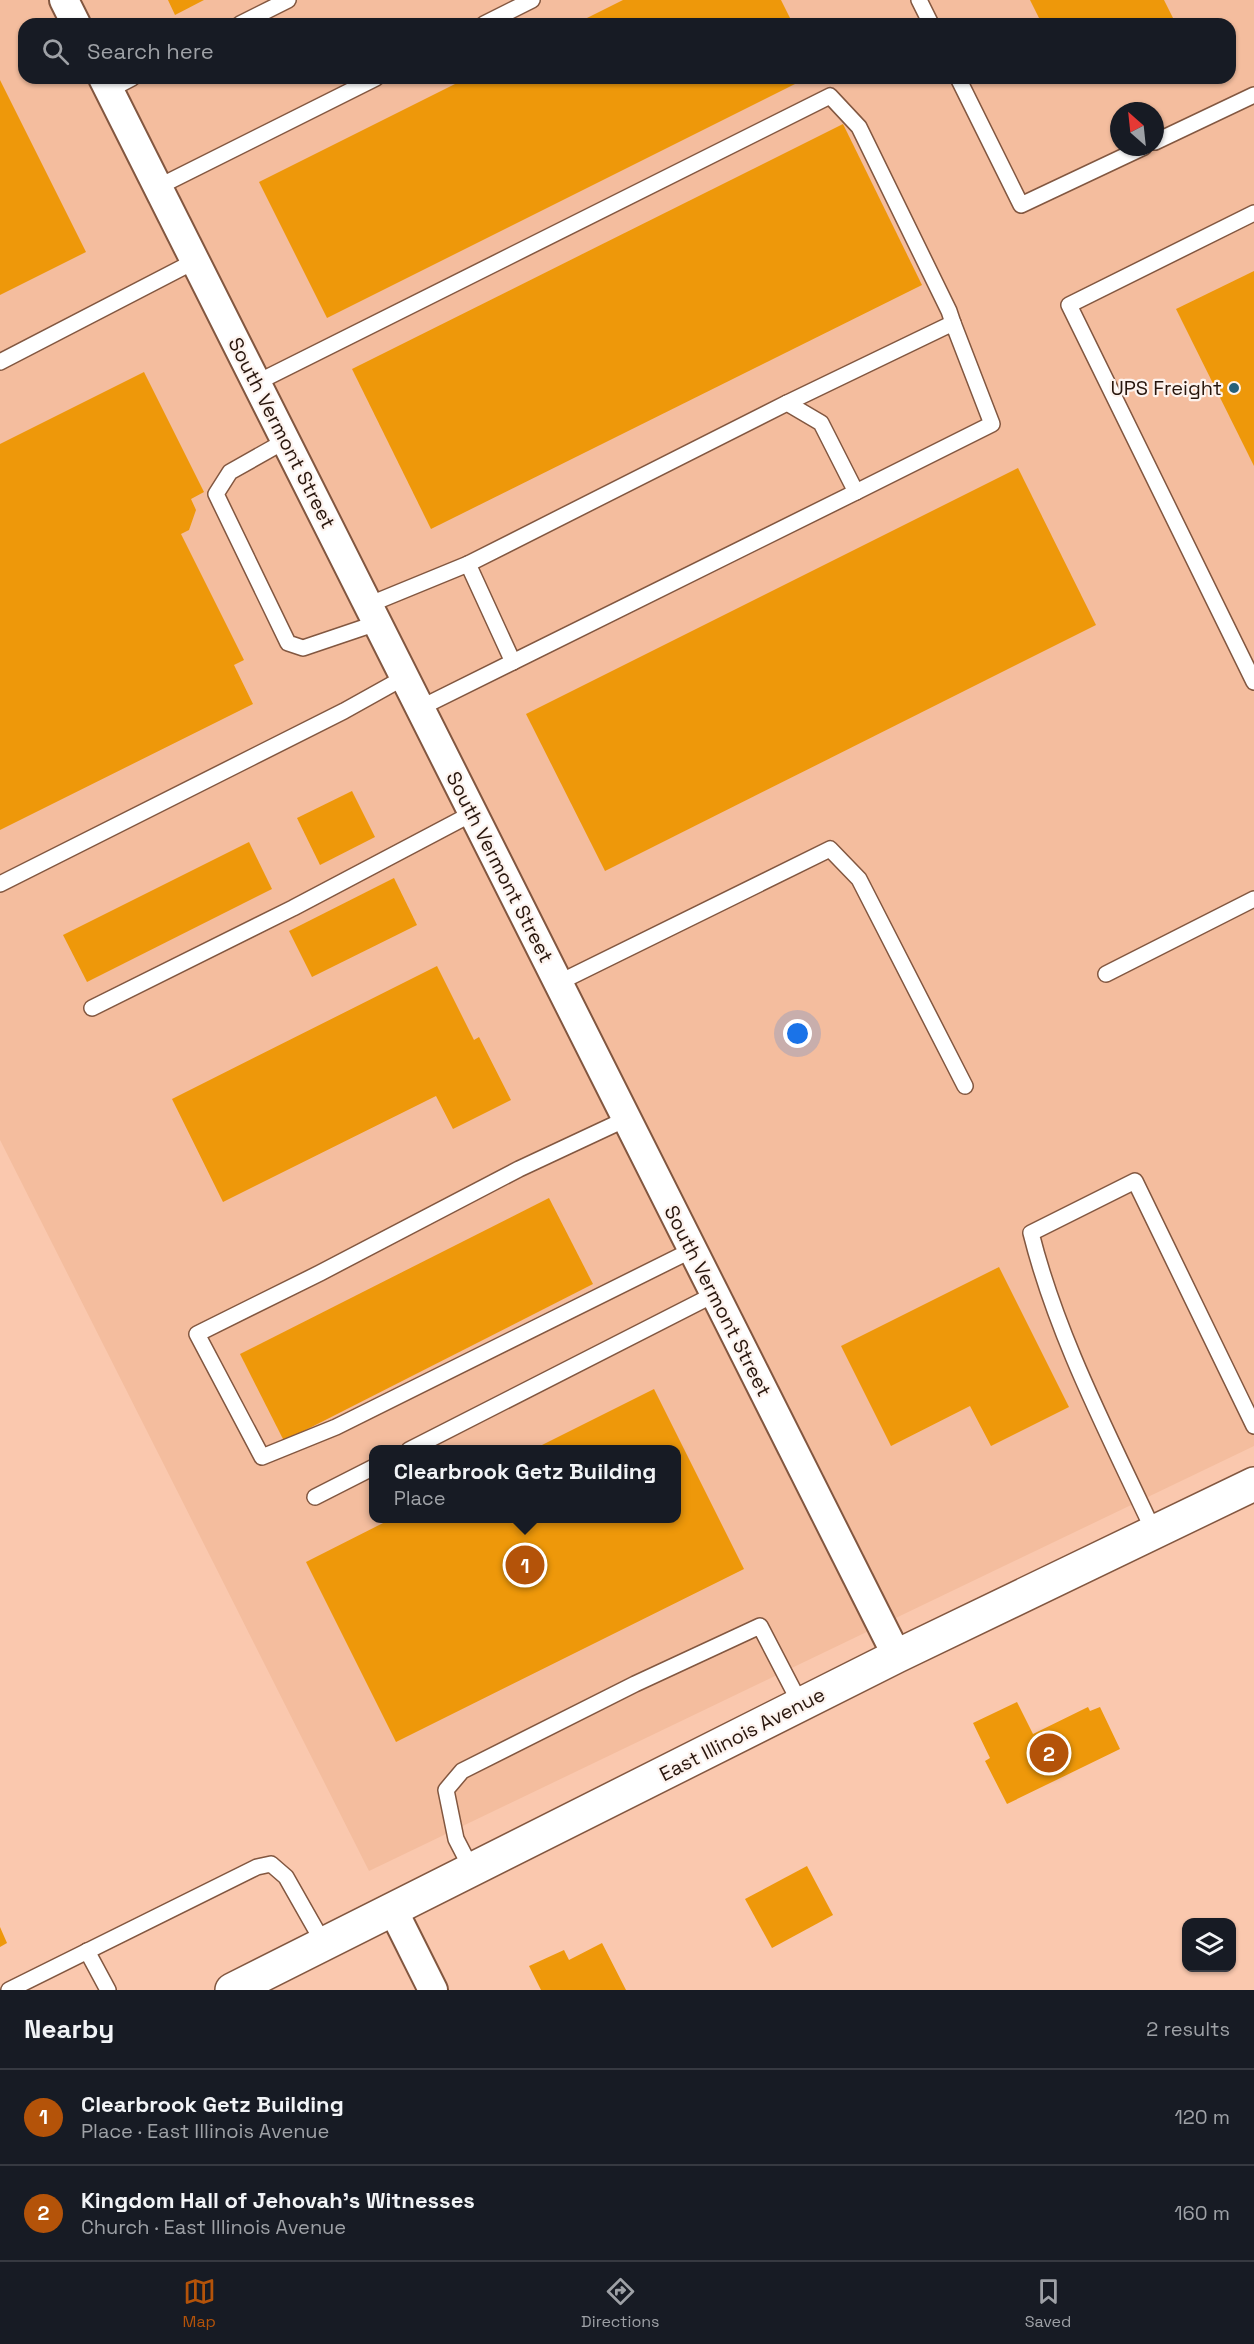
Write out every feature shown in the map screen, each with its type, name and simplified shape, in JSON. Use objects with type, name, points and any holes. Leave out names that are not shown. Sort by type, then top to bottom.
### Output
[{"type":"main road","name":"East Illinois Avenue","points":[[232,1990],[897,1656],[1254,1484]]},
{"type":"street","points":[[64,0],[73,18]]},
{"type":"street","name":"South Vermont Street","points":[[116,84],[158,188],[897,1656]]},
{"type":"street","points":[[393,1910],[433,1990]]},
{"type":"lane","points":[[252,18],[288,0]]},
{"type":"lane","points":[[496,18],[532,0]]},
{"type":"lane","points":[[919,0],[928,18]]},
{"type":"lane","points":[[158,188],[364,84]]},
{"type":"lane","points":[[961,84],[1020,205],[1125,156]]},
{"type":"lane","points":[[1164,138],[1254,95]]},
{"type":"lane","points":[[256,382],[830,96],[859,127],[949,311],[992,424],[420,708]]},
{"type":"lane","points":[[1254,213],[1069,305],[1254,682]]},
{"type":"lane","points":[[0,362],[195,261]]},
{"type":"lane","points":[[285,441],[230,472],[216,494],[288,644],[303,648],[787,403],[953,323]]},
{"type":"lane","points":[[787,403],[821,423],[856,492]]},
{"type":"lane","points":[[468,564],[513,662]]},
{"type":"lane","points":[[0,884],[344,711],[405,677]]},
{"type":"lane","points":[[92,1008],[293,908],[473,813]]},
{"type":"lane","points":[[558,983],[830,849],[859,879],[965,1086]]},
{"type":"lane","points":[[1106,974],[1254,899]]},
{"type":"lane","points":[[626,1119],[519,1168],[320,1274],[196,1334],[262,1457],[336,1427],[692,1250]]},
{"type":"lane","points":[[1154,1532],[1080,1371],[1041,1276],[1031,1233],[1136,1181],[1254,1426]]},
{"type":"lane","points":[[417,1445],[715,1294]]},
{"type":"lane","points":[[315,1497],[369,1470]]},
{"type":"lane","points":[[472,1870],[456,1839],[446,1790],[462,1771],[625,1689],[760,1626],[801,1705]]},
{"type":"lane","points":[[9,1990],[257,1867],[271,1864],[286,1877],[324,1944]]},
{"type":"lane","points":[[87,1951],[108,1990]]},
{"type":"shaded area","points":[[0,0],[1254,0],[1254,1446],[369,1871],[0,1140]]},
{"type":"building","points":[[168,0],[204,0],[175,15]]},
{"type":"building","points":[[623,0],[781,0],[790,18],[587,18]]},
{"type":"building","points":[[1030,0],[1164,0],[1173,18],[1039,18]]},
{"type":"building","points":[[0,80],[86,252],[0,295]]},
{"type":"building","points":[[455,84],[795,84],[327,318],[259,182]]},
{"type":"building","points":[[843,124],[922,285],[431,529],[352,369]]},
{"type":"building","name":"UPS Freight","points":[[1254,271],[1254,466],[1176,309]]},
{"type":"building","points":[[144,372],[204,492],[191,499],[196,510],[189,530],[181,534],[244,660],[234,665],[253,704],[0,830],[0,444]]},
{"type":"building","points":[[1018,468],[1096,625],[605,871],[526,714]]},
{"type":"building","points":[[352,791],[375,837],[320,865],[297,818]]},
{"type":"building","points":[[249,842],[272,889],[87,982],[63,935]]},
{"type":"building","points":[[394,878],[417,925],[312,977],[289,931]]},
{"type":"building","points":[[437,966],[474,1040],[479,1037],[511,1100],[453,1129],[436,1096],[223,1202],[172,1099]]},
{"type":"building","points":[[549,1198],[593,1284],[284,1441],[240,1354]]},
{"type":"building","points":[[999,1267],[1069,1407],[991,1446],[970,1406],[891,1446],[841,1346]]},
{"type":"building","points":[[654,1389],[744,1569],[396,1742],[306,1562],[383,1523],[681,1523],[681,1445],[542,1445]]},
{"type":"building","points":[[1017,1702],[1033,1734],[1088,1707],[1090,1711],[1100,1707],[1120,1749],[1007,1804],[985,1761],[990,1758],[973,1723]]},
{"type":"building","points":[[807,1866],[833,1915],[772,1948],[745,1899]]},
{"type":"building","points":[[0,1927],[7,1943],[0,1947]]},
{"type":"building","points":[[602,1943],[626,1990],[541,1990],[529,1966],[564,1950],[569,1960]]},
{"type":"place","name":"UPS Freight","points":[[1234,388]]},
{"type":"place","name":"Clearbrook Getz Building","points":[[525,1565]]},
{"type":"place","name":"Kingdom Hall of Jehovah's Witnesses","points":[[1049,1753]]}]
